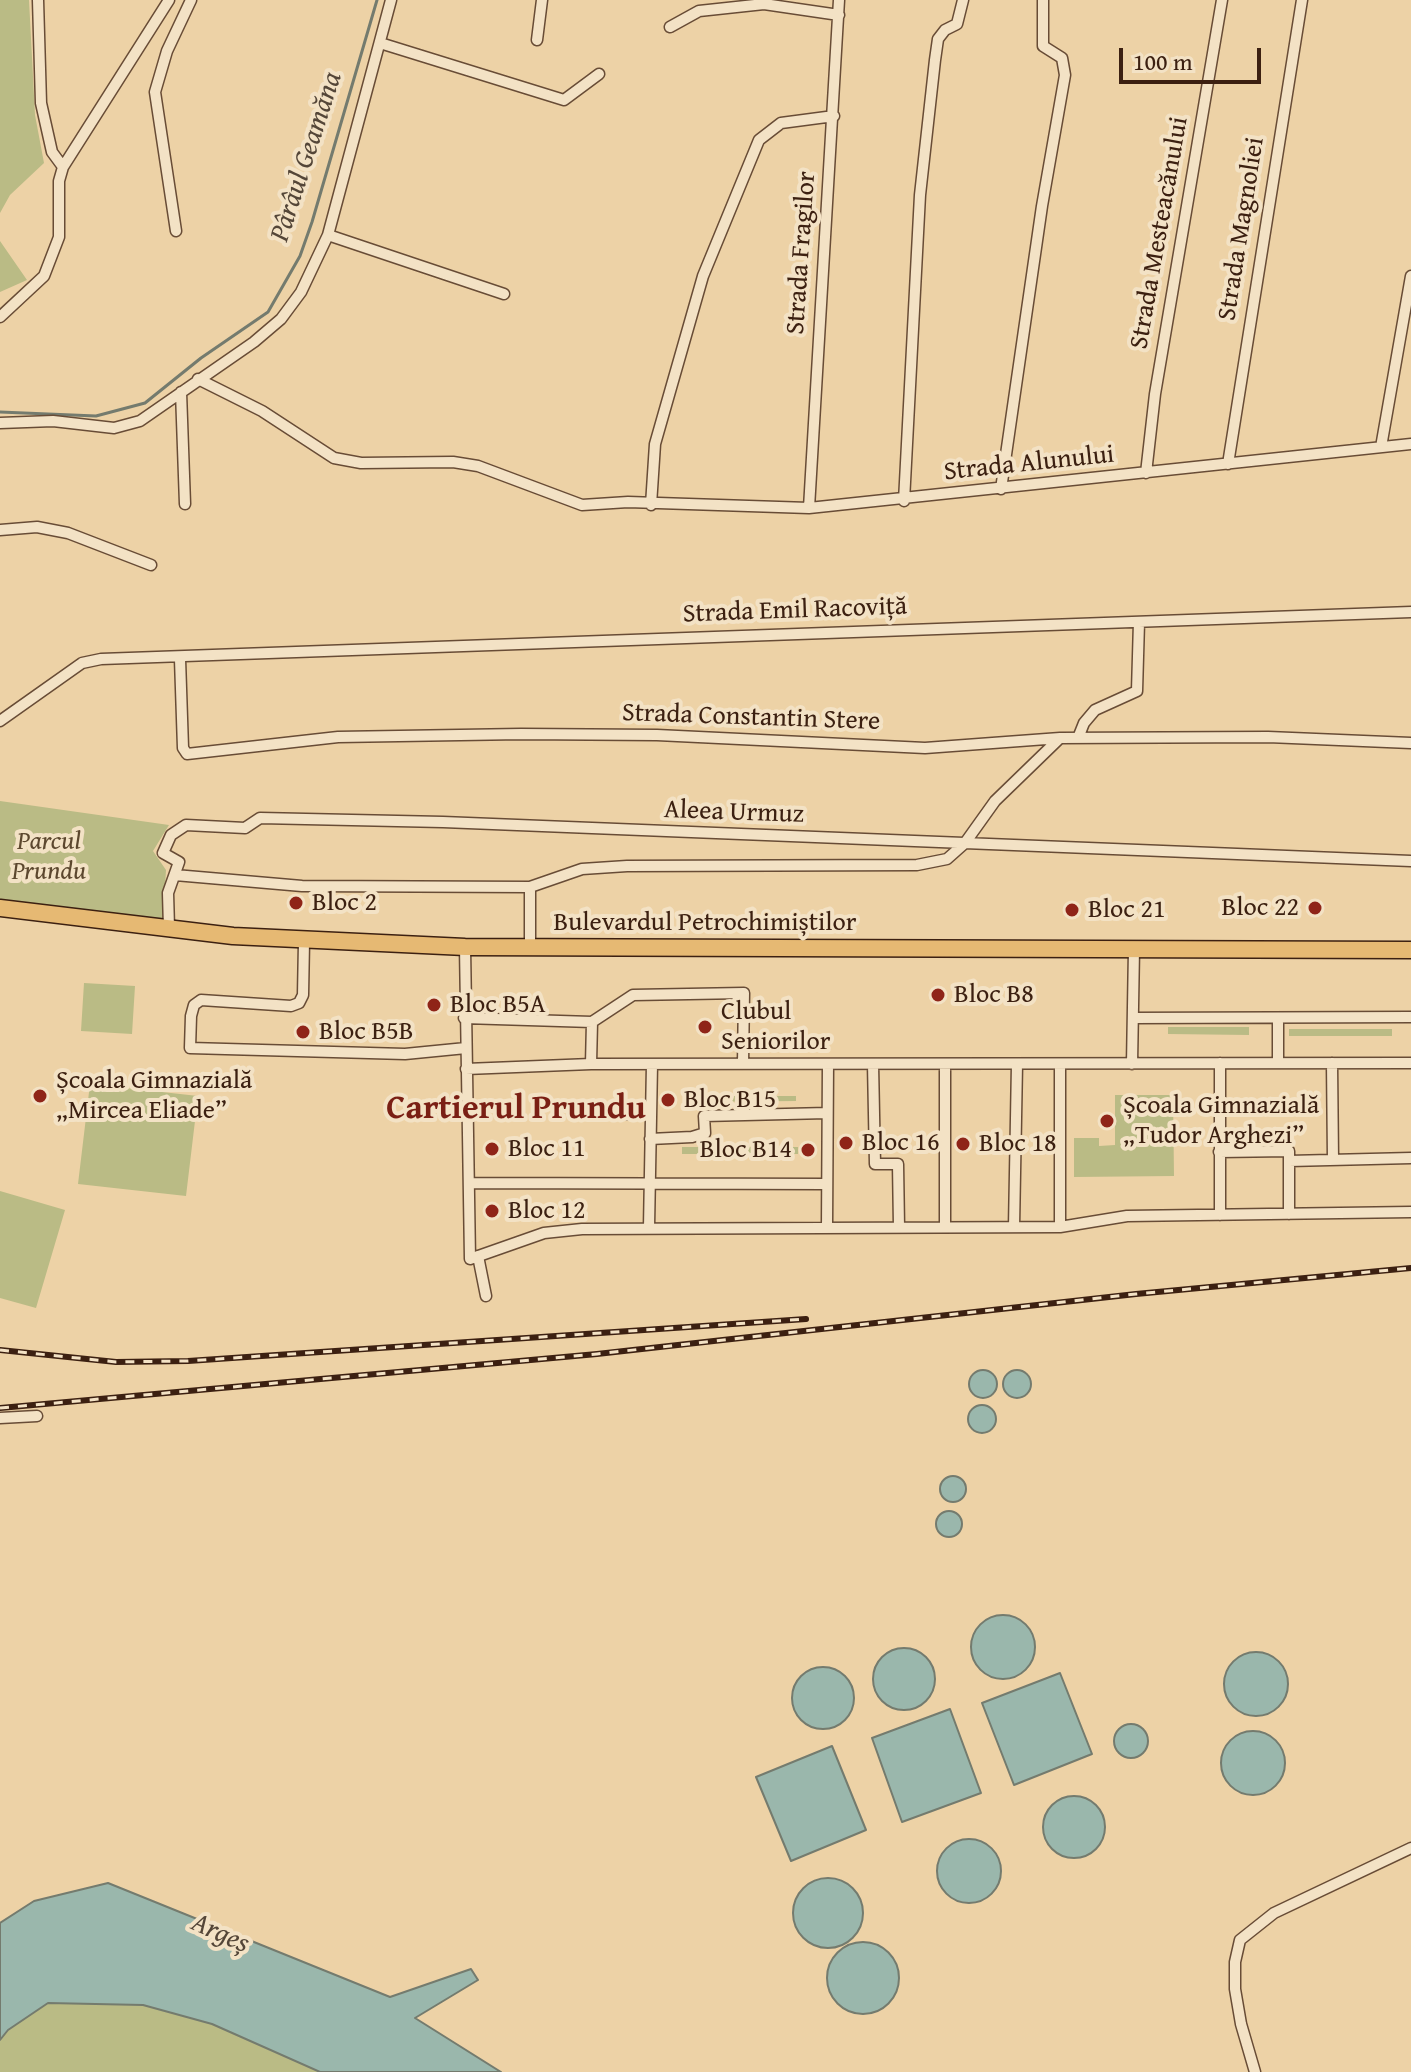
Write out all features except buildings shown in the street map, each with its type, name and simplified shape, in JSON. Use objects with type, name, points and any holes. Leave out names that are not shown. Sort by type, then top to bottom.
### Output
[{"type":"main road","name":"Bulevardul Petrochimiștilor","points":[[0,908],[304,942],[465,947],[1411,950]]},
{"type":"street","points":[[38,0],[41,103],[52,152],[63,167]]},
{"type":"street","points":[[1,314],[37,284],[55,252],[63,167],[169,0]]},
{"type":"street","points":[[176,231],[155,92],[167,51],[191,0]]},
{"type":"street","points":[[0,423],[53,421],[114,428],[140,421],[254,342],[281,319],[301,292],[328,235],[391,0]]},
{"type":"street","points":[[537,40],[542,0]]},
{"type":"street","name":"Strada Fragilor","points":[[809,508],[839,0]]},
{"type":"street","points":[[904,501],[920,195],[935,60],[938,39],[945,30],[957,24],[962,16],[963,0]]},
{"type":"street","points":[[1001,489],[1042,206],[1065,75],[1062,58],[1043,46],[1043,0]]},
{"type":"street","name":"Strada Mesteacănului","points":[[1146,473],[1157,379],[1222,0]]},
{"type":"street","name":"Strada Magnoliei","points":[[1228,464],[1302,0]]},
{"type":"street","points":[[670,27],[699,11],[764,4],[789,4],[839,15]]},
{"type":"street","points":[[380,43],[564,100],[599,74]]},
{"type":"street","points":[[651,505],[655,444],[703,276],[759,140],[781,123],[834,116]]},
{"type":"street","points":[[328,235],[504,294]]},
{"type":"street","points":[[1381,447],[1411,276]]},
{"type":"street","name":"Strada Alunului","points":[[198,379],[262,411],[334,458],[361,463],[453,462],[478,466],[572,504],[809,508],[904,501],[1411,444]]},
{"type":"street","points":[[181,392],[185,504]]},
{"type":"street","points":[[0,530],[37,527],[68,533],[151,565]]},
{"type":"street","name":"Strada Emil Racoviță","points":[[0,721],[82,663],[101,659],[180,659],[370,648],[1411,612]]},
{"type":"street","points":[[1078,738],[1084,723],[1095,710],[1137,691],[1139,622]]},
{"type":"street","name":"Strada Constantin Stere","points":[[180,659],[183,748],[187,754],[353,737],[657,735],[925,748],[1060,738],[1268,737],[1411,743]]},
{"type":"street","points":[[175,875],[302,886],[530,887],[582,869],[627,866],[917,865],[947,859],[965,843],[995,801],[1060,738]]},
{"type":"street","name":"Aleea Urmuz","points":[[169,928],[168,893],[179,862],[163,853],[171,835],[186,825],[245,828],[260,818],[443,822],[1411,861]]},
{"type":"street","points":[[530,887],[530,946]]},
{"type":"street","points":[[304,942],[303,995],[299,1003],[291,1006],[201,1000],[194,1005],[191,1016],[190,1048],[405,1054],[466,1048]]},
{"type":"street","points":[[465,947],[470,1259],[544,1233],[649,1227],[1060,1227],[1127,1216],[1411,1212]]},
{"type":"street","points":[[1132,1064],[1134,949]]},
{"type":"street","points":[[464,1018],[592,1022],[633,995],[744,993],[743,1064]]},
{"type":"street","points":[[1133,1018],[1411,1017]]},
{"type":"street","points":[[1278,1018],[1278,1063]]},
{"type":"street","points":[[591,1064],[592,1022]]},
{"type":"street","points":[[1220,1063],[1220,1215]]},
{"type":"street","points":[[1332,1063],[1333,1160]]},
{"type":"street","points":[[466,1069],[591,1064],[1411,1063]]},
{"type":"street","points":[[649,1227],[652,1064]]},
{"type":"street","points":[[827,1227],[828,1064]]},
{"type":"street","points":[[873,1064],[875,1164],[898,1164],[899,1227]]},
{"type":"street","points":[[945,1064],[945,1227]]},
{"type":"street","points":[[1014,1227],[1017,1064]]},
{"type":"street","points":[[1060,1064],[1060,1227]]},
{"type":"street","points":[[650,1139],[705,1133],[704,1116],[827,1113]]},
{"type":"street","points":[[580,1114],[651,1114]]},
{"type":"street","points":[[1219,1152],[1289,1151],[1289,1214]]},
{"type":"street","points":[[1289,1161],[1411,1158]]},
{"type":"street","points":[[469,1183],[827,1184]]},
{"type":"street","points":[[478,1256],[486,1296]]},
{"type":"street","points":[[0,1418],[37,1416]]},
{"type":"street","points":[[1255,2072],[1235,1989],[1235,1962],[1240,1940],[1274,1913],[1411,1848]]},
{"type":"green space","points":[[0,0],[29,0],[35,115],[44,163],[10,195],[0,213]]},
{"type":"green space","points":[[0,241],[27,280],[0,292]]},
{"type":"green space","name":"Parcul Prundu","points":[[0,801],[169,825],[153,851],[166,870],[163,921],[0,899]]},
{"type":"green space","points":[[84,983],[135,986],[132,1034],[81,1031]]},
{"type":"green space","points":[[1168,1027],[1249,1027],[1249,1035],[1168,1034]]},
{"type":"green space","points":[[1289,1029],[1392,1029],[1392,1036],[1289,1036]]},
{"type":"green space","points":[[90,1084],[198,1096],[186,1196],[78,1184]]},
{"type":"green space","points":[[1115,1095],[1173,1095],[1174,1176],[1074,1177],[1074,1138],[1099,1138],[1099,1146],[1115,1145]]},
{"type":"green space","points":[[697,1096],[796,1096],[796,1101],[697,1102]]},
{"type":"green space","points":[[682,1147],[798,1147],[798,1154],[682,1154]]},
{"type":"green space","points":[[0,1191],[65,1210],[36,1308],[0,1298]]},
{"type":"green space","points":[[48,2003],[143,2005],[212,2024],[320,2072],[0,2072],[0,2040],[8,2030]]},
{"type":"water","points":[[983,1370],[993,1374],[997,1384],[993,1394],[983,1398],[973,1394],[969,1384],[973,1374]]},
{"type":"water","points":[[1017,1370],[1027,1374],[1031,1384],[1027,1394],[1017,1398],[1007,1394],[1003,1384],[1007,1374]]},
{"type":"water","points":[[982,1405],[992,1409],[996,1419],[992,1429],[982,1433],[972,1429],[968,1419],[972,1409]]},
{"type":"water","points":[[953,1476],[962,1480],[966,1489],[962,1498],[953,1502],[944,1498],[940,1489],[944,1480]]},
{"type":"water","points":[[949,1511],[959,1514],[962,1524],[959,1534],[949,1537],[939,1534],[936,1524],[939,1514]]},
{"type":"water","points":[[1003,1615],[1021,1621],[1029,1629],[1035,1647],[1029,1665],[1021,1673],[1003,1679],[985,1673],[977,1665],[971,1647],[977,1629],[985,1621]]},
{"type":"water","points":[[898,1648],[910,1648],[926,1657],[933,1667],[933,1691],[926,1701],[910,1710],[898,1710],[878,1696],[873,1685],[873,1673],[887,1653]]},
{"type":"water","points":[[1256,1652],[1268,1654],[1279,1661],[1286,1672],[1286,1696],[1279,1707],[1268,1714],[1256,1716],[1244,1714],[1233,1707],[1226,1696],[1224,1684],[1226,1672],[1233,1661],[1244,1654]]},
{"type":"water","points":[[823,1667],[845,1676],[854,1698],[845,1720],[823,1729],[801,1720],[792,1698],[801,1676]]},
{"type":"water","points":[[1060,1673],[1092,1754],[1014,1785],[982,1703]]},
{"type":"water","points":[[950,1709],[981,1793],[902,1822],[872,1738]]},
{"type":"water","points":[[1131,1724],[1143,1729],[1148,1741],[1143,1753],[1131,1758],[1119,1753],[1114,1741],[1119,1729]]},
{"type":"water","points":[[1253,1731],[1265,1733],[1276,1740],[1283,1751],[1283,1775],[1276,1786],[1265,1793],[1253,1795],[1241,1793],[1230,1786],[1223,1775],[1221,1763],[1223,1751],[1230,1740],[1241,1733]]},
{"type":"water","points":[[832,1746],[866,1830],[791,1861],[756,1777]]},
{"type":"water","points":[[1068,1796],[1080,1796],[1096,1805],[1103,1815],[1103,1839],[1096,1849],[1080,1858],[1068,1858],[1048,1844],[1043,1833],[1043,1821],[1057,1801]]},
{"type":"water","points":[[963,1839],[975,1839],[992,1848],[999,1859],[999,1883],[992,1894],[975,1903],[963,1903],[951,1898],[942,1889],[937,1877],[937,1865],[942,1853],[951,1844]]},
{"type":"water","points":[[835,1878],[857,1893],[863,1913],[861,1927],[853,1938],[842,1946],[821,1948],[803,1938],[795,1927],[793,1906],[803,1888],[814,1880]]},
{"type":"water","name":"Argeș","points":[[108,1883],[390,1997],[471,1969],[478,1980],[415,2018],[501,2072],[320,2072],[212,2024],[143,2005],[48,2003],[8,2030],[0,2040],[0,1923],[34,1901]]},
{"type":"water","points":[[863,1942],[883,1948],[893,1958],[899,1978],[893,1998],[883,2008],[863,2014],[843,2008],[833,1998],[827,1978],[833,1958],[843,1948]]},
{"type":"waterway","name":"Pârâul Geamăna","points":[[0,412],[96,416],[145,403],[201,358],[268,312],[300,256],[312,222],[377,0]]},
{"type":"railway","points":[[0,1408],[597,1354],[1136,1294],[1411,1268]]},
{"type":"railway","points":[[0,1350],[116,1362],[188,1361],[806,1319]]},
{"type":"place","name":"Bloc 2","points":[[296,903]]},
{"type":"place","name":"Bloc 22","points":[[1315,908]]},
{"type":"place","name":"Bloc 21","points":[[1072,910]]},
{"type":"place","name":"Bloc B8","points":[[938,995]]},
{"type":"place","name":"Bloc B5A","points":[[434,1005]]},
{"type":"place","name":"Clubul Seniorilor","points":[[705,1027]]},
{"type":"place","name":"Bloc B5B","points":[[303,1032]]},
{"type":"place","name":"Școala Gimnazială „Mircea Eliade”","points":[[40,1096]]},
{"type":"place","name":"Bloc B15","points":[[668,1100]]},
{"type":"place","name":"Școala Gimnazială „Tudor Arghezi”","points":[[1107,1121]]},
{"type":"place","name":"Bloc 16","points":[[846,1143]]},
{"type":"place","name":"Bloc 18","points":[[963,1144]]},
{"type":"place","name":"Bloc 11","points":[[492,1149]]},
{"type":"place","name":"Bloc B14","points":[[808,1150]]},
{"type":"place","name":"Bloc 12","points":[[492,1211]]},
{"type":"district","name":"Cartierul Prundu","points":[[516,1109]]}]
